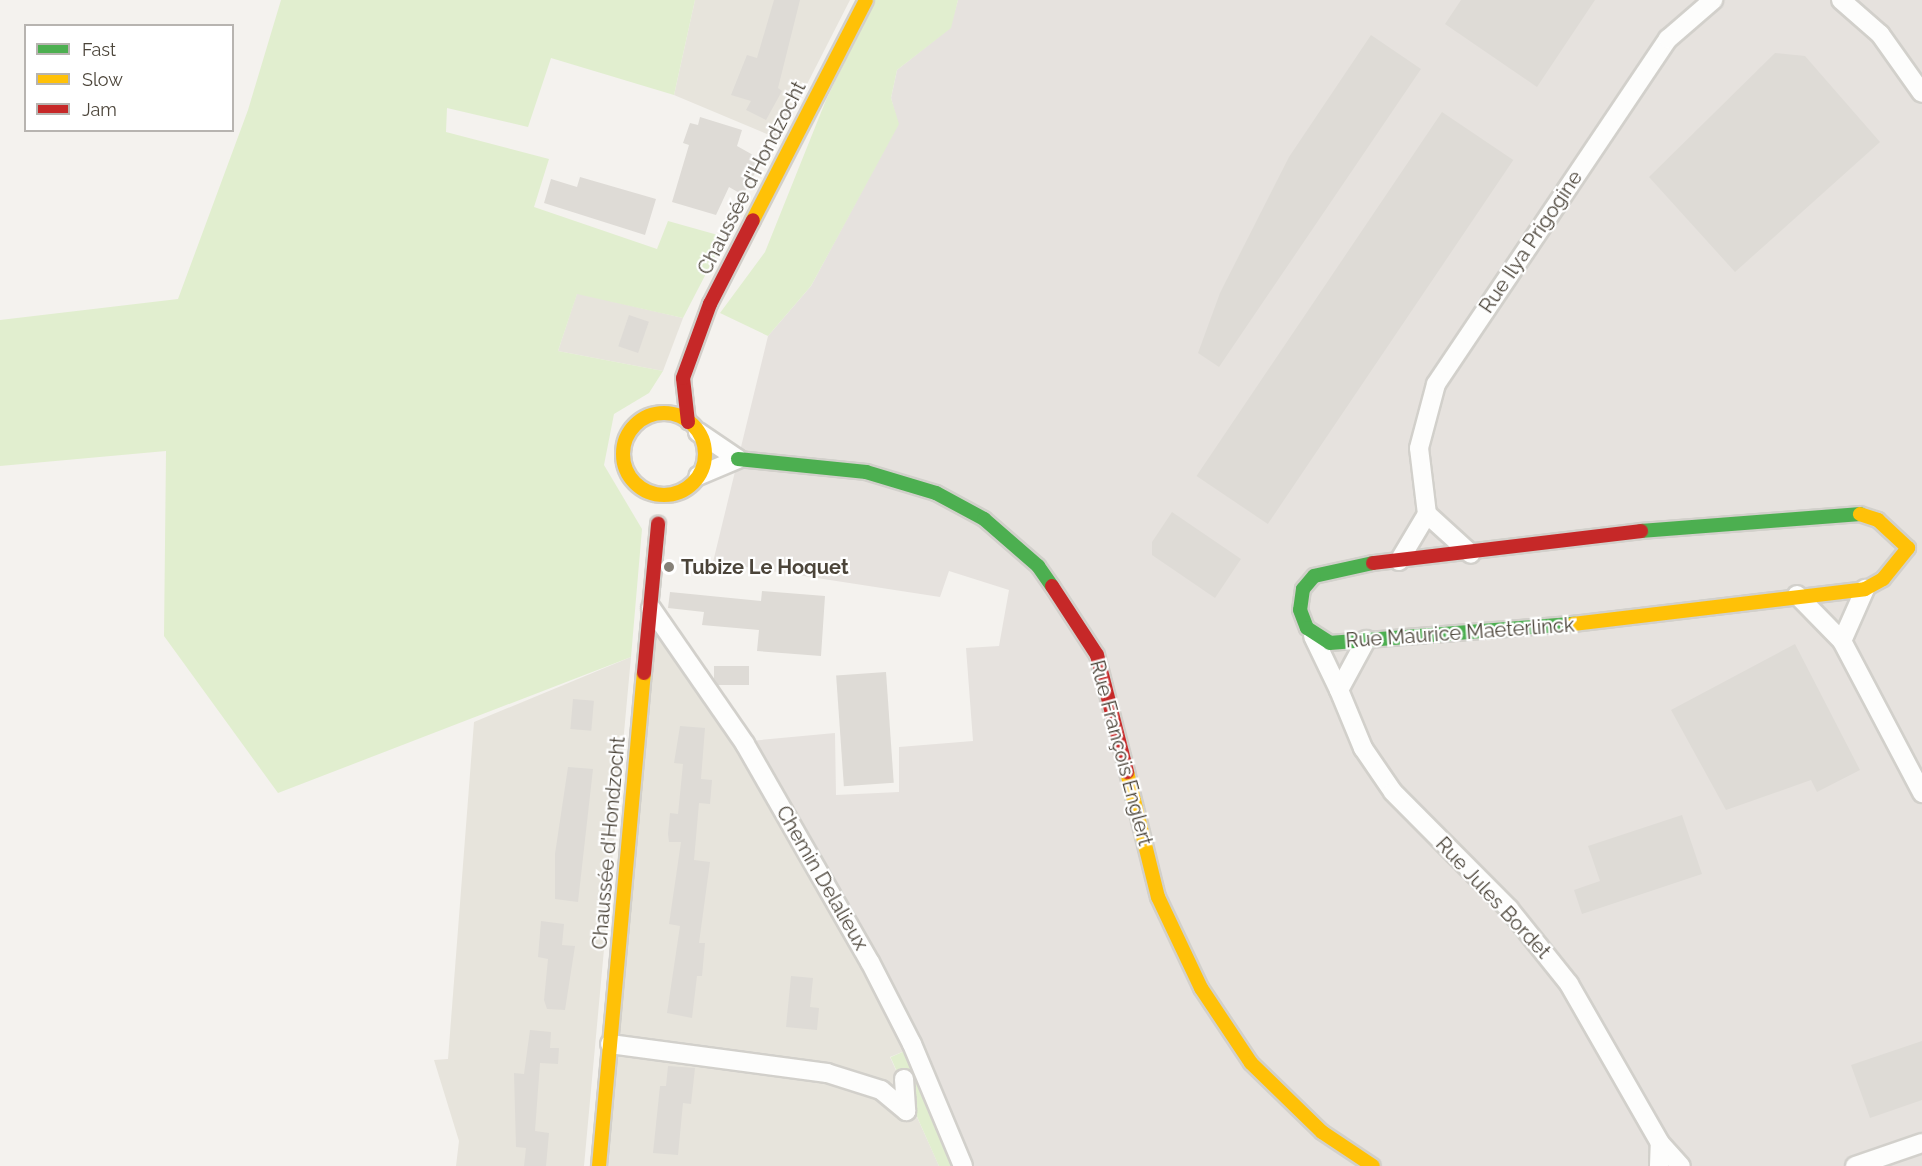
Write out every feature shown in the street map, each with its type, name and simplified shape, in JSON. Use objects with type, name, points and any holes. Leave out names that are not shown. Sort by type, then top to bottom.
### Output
[{"type":"street","name":"Chaussée d'Hondzocht","points":[[683,378],[744,233],[866,0]]},
{"type":"street","name":"Rue Ilya Prigogine","points":[[1427,514],[1419,448],[1436,384],[1668,39],[1713,0]]},
{"type":"street","points":[[1841,0],[1880,34],[1922,93]]},
{"type":"street","points":[[698,476],[705,453],[693,427],[683,378],[667,392],[624,444],[625,470],[637,485],[658,524],[682,491],[698,476],[738,459]]},
{"type":"street","points":[[648,416],[674,414],[738,459]]},
{"type":"street","name":"Rue François Englert","points":[[738,459],[866,472],[936,493],[984,519],[1038,566],[1097,655],[1158,897],[1201,988],[1251,1063],[1322,1132],[1373,1166]]},
{"type":"street","points":[[637,485],[658,495],[682,491]]},
{"type":"street","points":[[1400,561],[1427,514],[1471,554]]},
{"type":"street","points":[[1313,636],[1302,621],[1299,602],[1314,576],[1400,561],[1471,554],[1639,531],[1860,514],[1878,520],[1915,548],[1883,579],[1865,589],[1842,641]]},
{"type":"street","name":"Chaussée d'Hondzocht","points":[[599,1166],[658,524]]},
{"type":"street","name":"Rue Maurice Maeterlinck","points":[[1313,636],[1330,643],[1607,621],[1797,595],[1865,589]]},
{"type":"street","points":[[1797,595],[1842,641],[1922,793]]},
{"type":"street","name":"Chemin Delalieux","points":[[651,608],[746,744],[870,963],[912,1044],[963,1166]]},
{"type":"street","name":"Rue Jules Bordet","points":[[1313,636],[1363,748],[1393,792],[1509,909],[1569,984],[1660,1143],[1681,1166]]},
{"type":"street","points":[[1339,690],[1366,640]]},
{"type":"street","points":[[610,1044],[827,1072],[881,1090],[906,1111],[904,1079]]},
{"type":"street","points":[[1659,1166],[1660,1143]]},
{"type":"street","points":[[1855,1166],[1922,1143]]},
{"type":"shaded area","points":[[695,0],[850,0],[779,139],[674,95]]},
{"type":"shaded area","points":[[958,0],[1922,0],[1922,1166],[973,1166],[877,958],[750,741],[835,733],[836,795],[899,792],[899,747],[973,741],[966,648],[999,646],[1009,590],[949,571],[940,597],[713,562],[768,336],[811,286],[898,124],[891,98],[897,70],[950,28]]},
{"type":"shaded area","points":[[577,293],[683,318],[663,371],[558,351]]},
{"type":"shaded area","points":[[656,636],[665,637],[695,680],[763,789],[907,1050],[890,1057],[939,1166],[608,1166]]},
{"type":"shaded area","points":[[631,657],[584,1166],[456,1166],[459,1141],[434,1060],[448,1059],[474,722]]},
{"type":"green space","points":[[281,0],[695,0],[674,95],[551,58],[528,127],[447,108],[446,132],[549,159],[534,207],[657,249],[668,221],[725,237],[683,318],[577,294],[558,351],[663,371],[649,393],[614,414],[604,465],[642,529],[631,657],[278,793],[164,636],[166,451],[0,466],[0,320],[178,299],[248,110]]},
{"type":"green space","points":[[875,0],[958,0],[951,28],[897,70],[891,98],[899,124],[811,286],[768,336],[720,313],[765,252],[826,100]]},
{"type":"green space","points":[[907,1050],[959,1166],[939,1166],[891,1057]]},
{"type":"building","points":[[774,0],[800,0],[778,88],[782,91],[766,120],[746,110],[751,101],[731,95],[747,55],[757,58]]},
{"type":"building","points":[[1461,0],[1595,0],[1537,87],[1445,24]]},
{"type":"building","points":[[1371,35],[1421,69],[1219,367],[1198,353],[1220,293],[1289,157]]},
{"type":"building","points":[[1775,53],[1805,56],[1880,142],[1735,272],[1649,177]]},
{"type":"building","points":[[1442,112],[1513,160],[1268,524],[1197,476]]},
{"type":"building","points":[[700,117],[742,130],[737,146],[762,160],[743,195],[729,187],[716,215],[672,202],[689,145],[683,143],[690,123],[698,125]]},
{"type":"building","points":[[580,177],[656,199],[645,235],[544,203],[551,179],[577,187]]},
{"type":"building","points":[[629,315],[649,322],[638,353],[618,346]]},
{"type":"building","points":[[1172,512],[1241,559],[1215,598],[1152,555],[1152,542]]},
{"type":"building","points":[[762,591],[825,596],[821,656],[757,651],[759,630],[702,625],[704,612],[668,608],[670,592],[761,601]]},
{"type":"building","points":[[1795,644],[1860,770],[1817,792],[1811,780],[1726,810],[1671,710]]},
{"type":"building","points":[[714,666],[749,666],[749,685],[714,685]]},
{"type":"building","points":[[886,672],[894,783],[844,786],[836,675]]},
{"type":"building","points":[[573,699],[594,701],[591,731],[570,729]]},
{"type":"building","points":[[680,726],[705,728],[701,779],[712,780],[710,804],[699,803],[694,860],[710,862],[699,943],[705,943],[702,976],[697,976],[692,1018],[667,1013],[680,926],[669,924],[681,842],[669,842],[668,834],[670,813],[678,814],[683,764],[674,763]]},
{"type":"building","points":[[568,767],[593,769],[578,902],[555,899],[555,854]]},
{"type":"building","points":[[1682,815],[1702,874],[1582,914],[1574,890],[1600,881],[1588,846]]},
{"type":"building","points":[[541,921],[564,924],[562,945],[575,946],[565,1010],[547,1009],[544,1000],[548,959],[538,957]]},
{"type":"building","points":[[791,976],[813,978],[810,1007],[819,1008],[817,1030],[786,1027]]},
{"type":"building","points":[[530,1030],[551,1032],[550,1048],[559,1048],[558,1064],[540,1063],[535,1131],[549,1133],[546,1166],[524,1166],[526,1148],[516,1147],[514,1073],[524,1074]]},
{"type":"building","points":[[1922,1041],[1922,1100],[1870,1118],[1851,1065]]},
{"type":"building","points":[[668,1066],[695,1068],[691,1104],[683,1103],[678,1155],[653,1153],[660,1086],[666,1086]]},
{"type":"traffic: fast","points":[[738,459],[866,472],[936,493],[984,519],[1038,566],[1052,586]]},
{"type":"traffic: fast","points":[[1641,531],[1860,514]]},
{"type":"traffic: fast","points":[[1373,563],[1314,576],[1303,589],[1300,610],[1307,628],[1330,643],[1573,624]]},
{"type":"traffic: slow","points":[[753,220],[866,0]]},
{"type":"traffic: slow","points":[[664,413],[680,416],[693,425],[702,438],[705,454],[702,470],[693,483],[680,492],[664,495],[648,492],[635,483],[626,470],[623,454],[626,438],[635,425],[648,416],[664,413]]},
{"type":"traffic: slow","points":[[1573,624],[1865,589],[1883,579],[1908,548],[1878,520],[1860,514]]},
{"type":"traffic: slow","points":[[599,1166],[644,673]]},
{"type":"traffic: slow","points":[[1127,772],[1158,897],[1201,988],[1251,1063],[1322,1132],[1373,1166]]},
{"type":"traffic: jam","points":[[688,422],[683,378],[710,304],[753,220]]},
{"type":"traffic: jam","points":[[644,673],[658,524]]},
{"type":"traffic: jam","points":[[1373,563],[1641,531]]},
{"type":"traffic: jam","points":[[1052,586],[1097,655],[1127,772]]},
{"type":"place","name":"Tubize Le Hoquet","points":[[669,567]]}]
